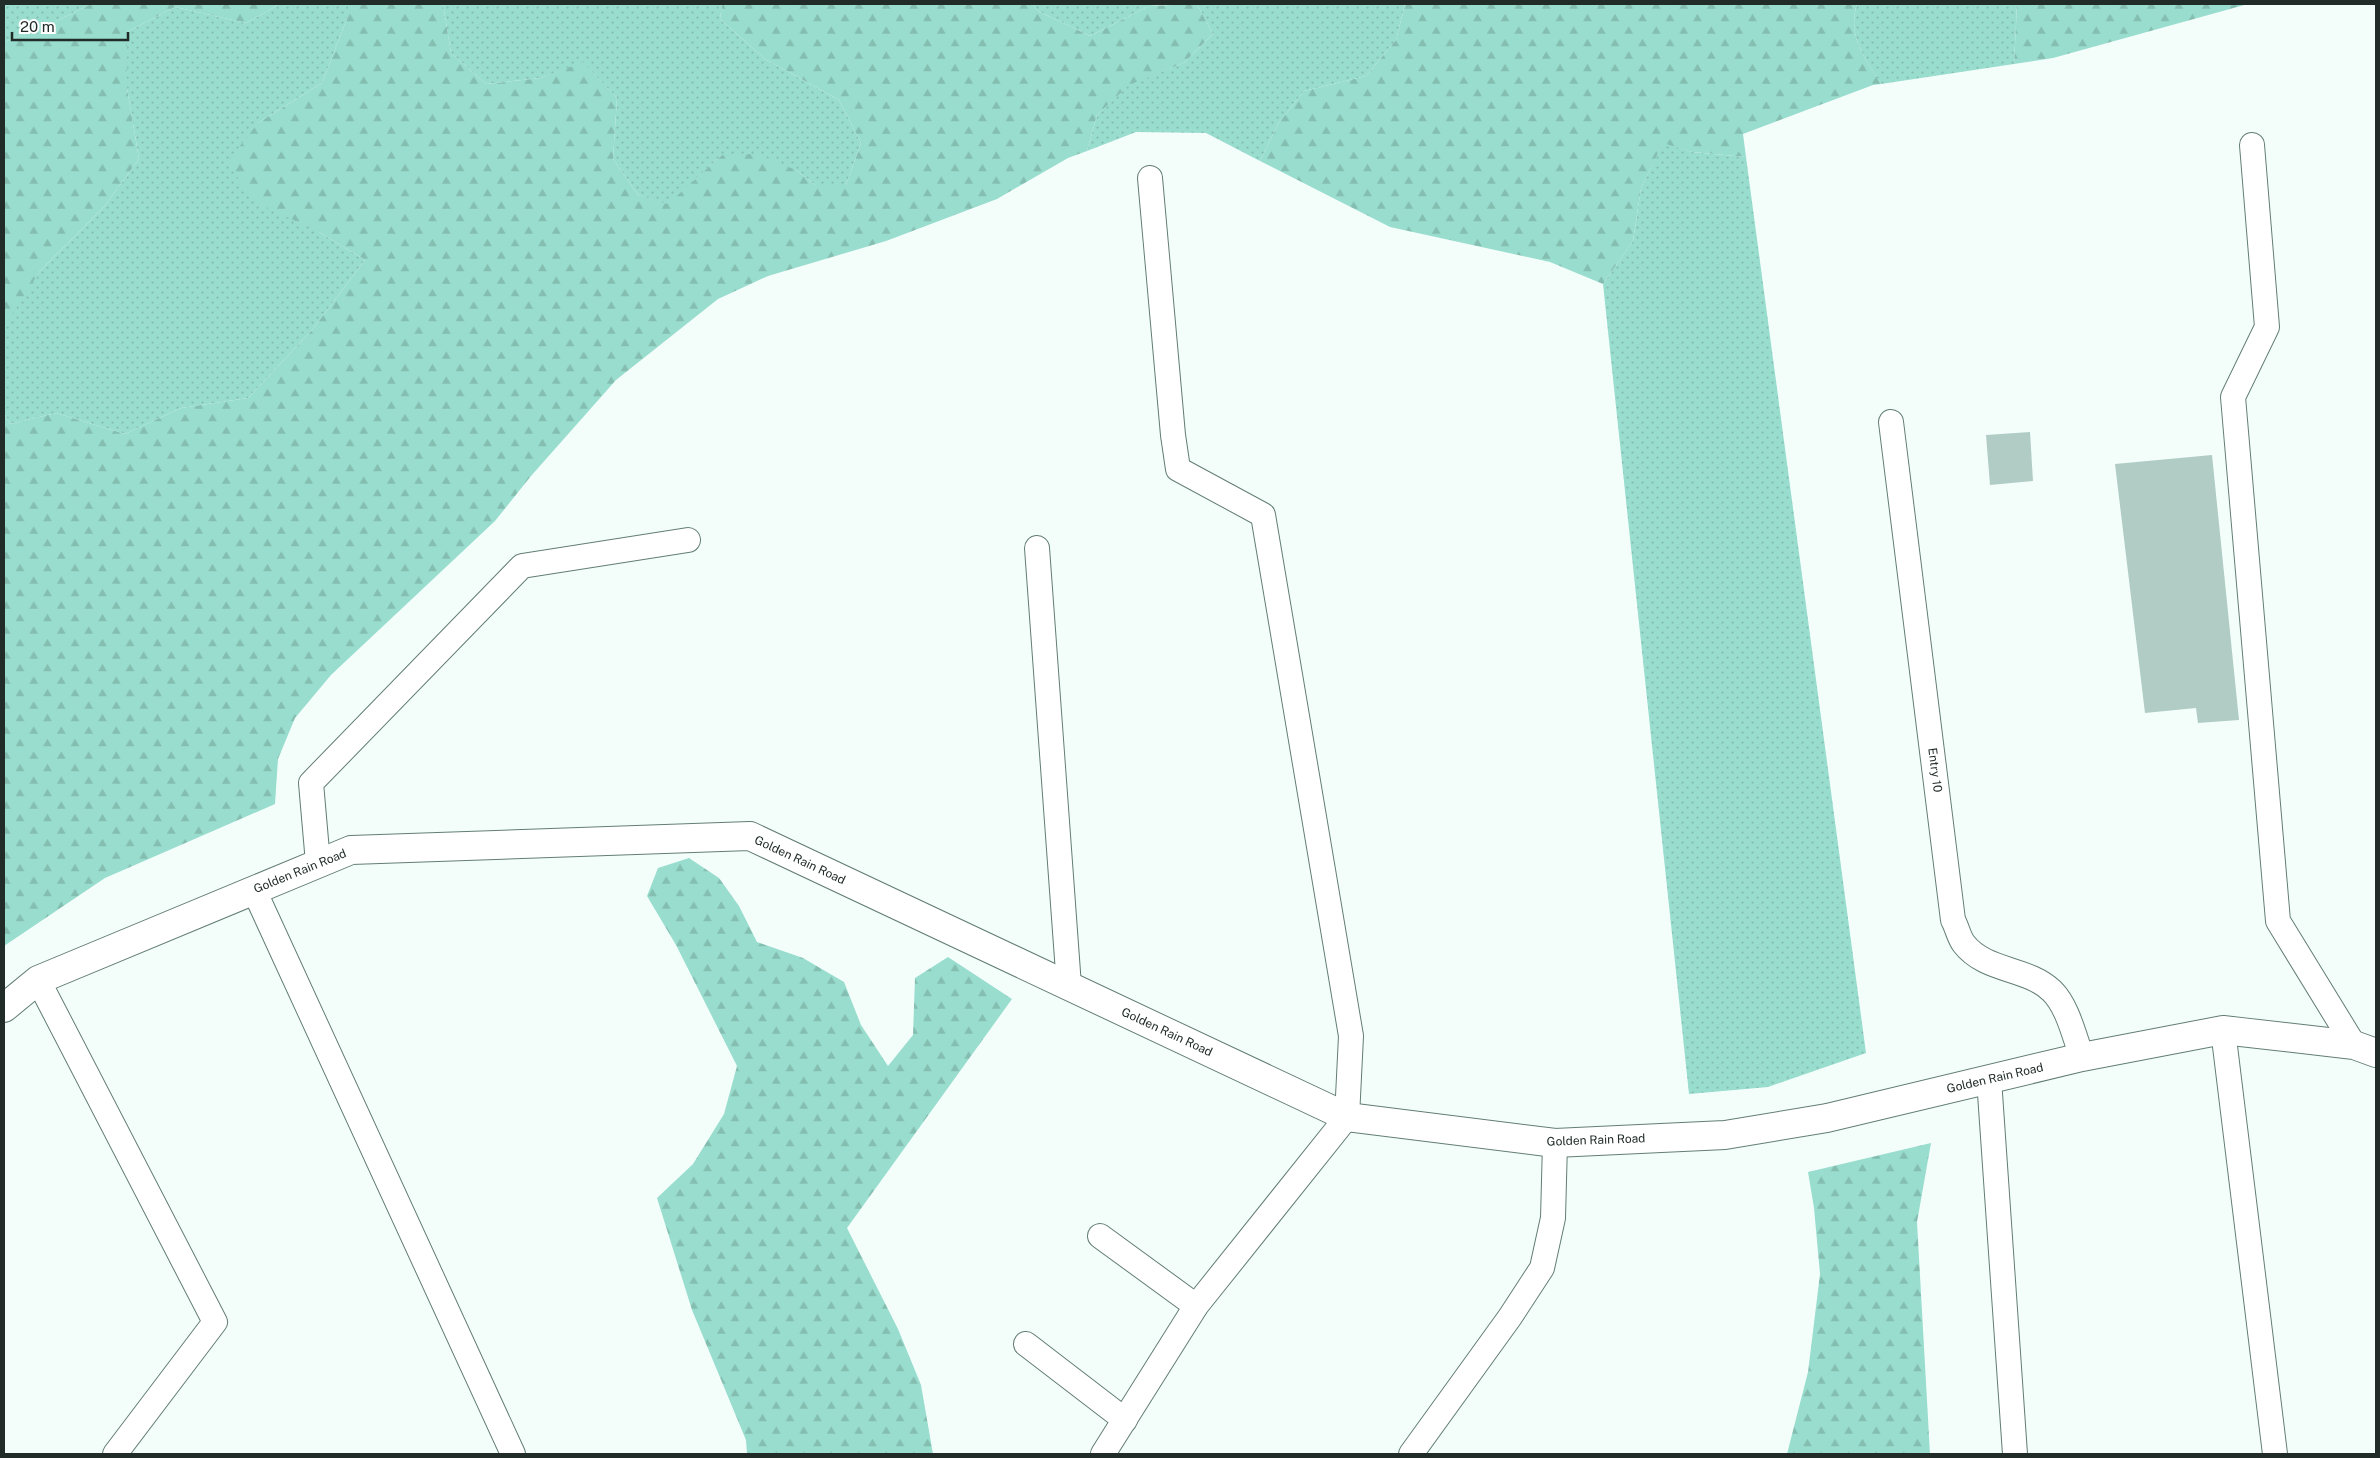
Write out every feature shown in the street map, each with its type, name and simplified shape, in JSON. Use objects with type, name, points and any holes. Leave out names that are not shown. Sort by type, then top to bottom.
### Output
[{"type":"street","name":"Golden Rain Road","points":[[4,1008],[38,980],[351,850],[750,836],[1347,1117],[1555,1144],[1725,1135],[1827,1118],[2082,1057],[2223,1030],[2365,1049]]},
{"type":"lane","points":[[2252,145],[2267,327],[2233,397],[2278,921],[2365,1049]]},
{"type":"lane","points":[[1104,1454],[1196,1306],[1347,1117],[1351,1036],[1270,547],[1263,515],[1178,469],[1173,435],[1150,178]]},
{"type":"lane","name":"Entry 10","points":[[1891,422],[1953,920],[1964,944],[1981,960],[2026,976],[2052,991],[2066,1014],[2082,1057]]},
{"type":"lane","points":[[318,863],[312,783],[522,566],[688,540]]},
{"type":"lane","points":[[1037,548],[1069,986]]},
{"type":"lane","points":[[254,890],[513,1454]]},
{"type":"lane","points":[[38,980],[215,1322],[114,1454]]},
{"type":"lane","points":[[2223,1030],[2275,1454]]},
{"type":"lane","points":[[1989,1079],[2015,1454]]},
{"type":"lane","points":[[1411,1454],[1510,1317],[1542,1268],[1553,1218],[1555,1144]]},
{"type":"lane","points":[[1100,1236],[1196,1306]]},
{"type":"lane","points":[[1026,1344],[1125,1420]]},
{"type":"green space","points":[[4,4],[91,4],[47,26],[4,42]]},
{"type":"green space","points":[[91,4],[280,4],[246,23],[175,7],[127,32],[127,88],[139,159],[104,207],[40,271],[4,327],[4,42],[47,26]]},
{"type":"green space","points":[[280,4],[348,4],[348,16],[322,83],[258,123],[319,232],[365,260],[312,330],[248,398],[181,408],[125,434],[56,413],[10,424],[4,413],[5,322],[40,271],[104,207],[139,159],[127,88],[127,32],[175,7],[246,23]]},
{"type":"green space","points":[[348,4],[443,4],[451,53],[486,84],[541,78],[583,62],[617,98],[613,159],[638,195],[668,204],[722,155],[756,154],[796,170],[815,185],[846,185],[861,143],[839,100],[765,59],[720,19],[722,4],[1032,4],[1038,11],[1090,36],[1149,6],[1197,4],[1213,34],[1184,63],[1129,85],[1097,115],[1087,151],[1068,158],[997,199],[886,241],[768,276],[718,299],[616,380],[531,476],[495,521],[331,675],[295,718],[278,759],[275,804],[105,878],[4,946],[4,413],[10,424],[56,413],[125,434],[181,408],[248,398],[312,330],[365,260],[319,232],[251,200],[228,161],[258,123],[322,83],[348,16]]},
{"type":"green space","points":[[443,4],[722,4],[720,19],[765,59],[839,100],[861,143],[846,185],[815,185],[796,170],[722,155],[668,205],[638,195],[613,159],[617,98],[583,63],[541,78],[486,84],[451,53]]},
{"type":"green space","points":[[1032,4],[1177,4],[1149,6],[1090,36],[1038,11]]},
{"type":"green space","points":[[1197,4],[1405,4],[1396,40],[1366,76],[1304,91],[1278,124],[1260,161],[1206,133],[1136,132],[1087,151],[1097,115],[1129,84],[1184,63],[1213,34]]},
{"type":"green space","points":[[1405,4],[1857,4],[1854,27],[1859,47],[1881,84],[1873,85],[1743,134],[1746,157],[1692,152],[1663,143],[1641,188],[1633,241],[1603,284],[1550,262],[1390,227],[1260,161],[1278,124],[1304,91],[1366,76],[1396,40]]},
{"type":"green space","points":[[1857,4],[2017,4],[2014,64],[1881,84],[1859,47],[1856,37],[1854,27]]},
{"type":"green space","points":[[2017,4],[2248,4],[2053,58],[2014,64]]},
{"type":"green space","points":[[1663,142],[1692,152],[1746,157],[1866,1053],[1768,1087],[1689,1094],[1603,284],[1633,241],[1641,188]]},
{"type":"green space","points":[[689,858],[719,878],[739,906],[757,942],[803,958],[844,982],[861,1025],[888,1066],[913,1035],[915,978],[948,957],[1012,999],[847,1228],[898,1329],[921,1385],[933,1454],[747,1454],[746,1440],[692,1310],[657,1198],[693,1164],[724,1114],[737,1066],[676,945],[647,896],[658,868]]},
{"type":"green space","points":[[1931,1143],[1917,1222],[1930,1454],[1787,1454],[1808,1372],[1820,1274],[1814,1208],[1808,1172]]},
{"type":"building","points":[[2030,432],[2033,481],[1990,485],[1986,435]]},
{"type":"building","points":[[2212,455],[2239,720],[2198,723],[2196,708],[2145,713],[2115,464]]}]
